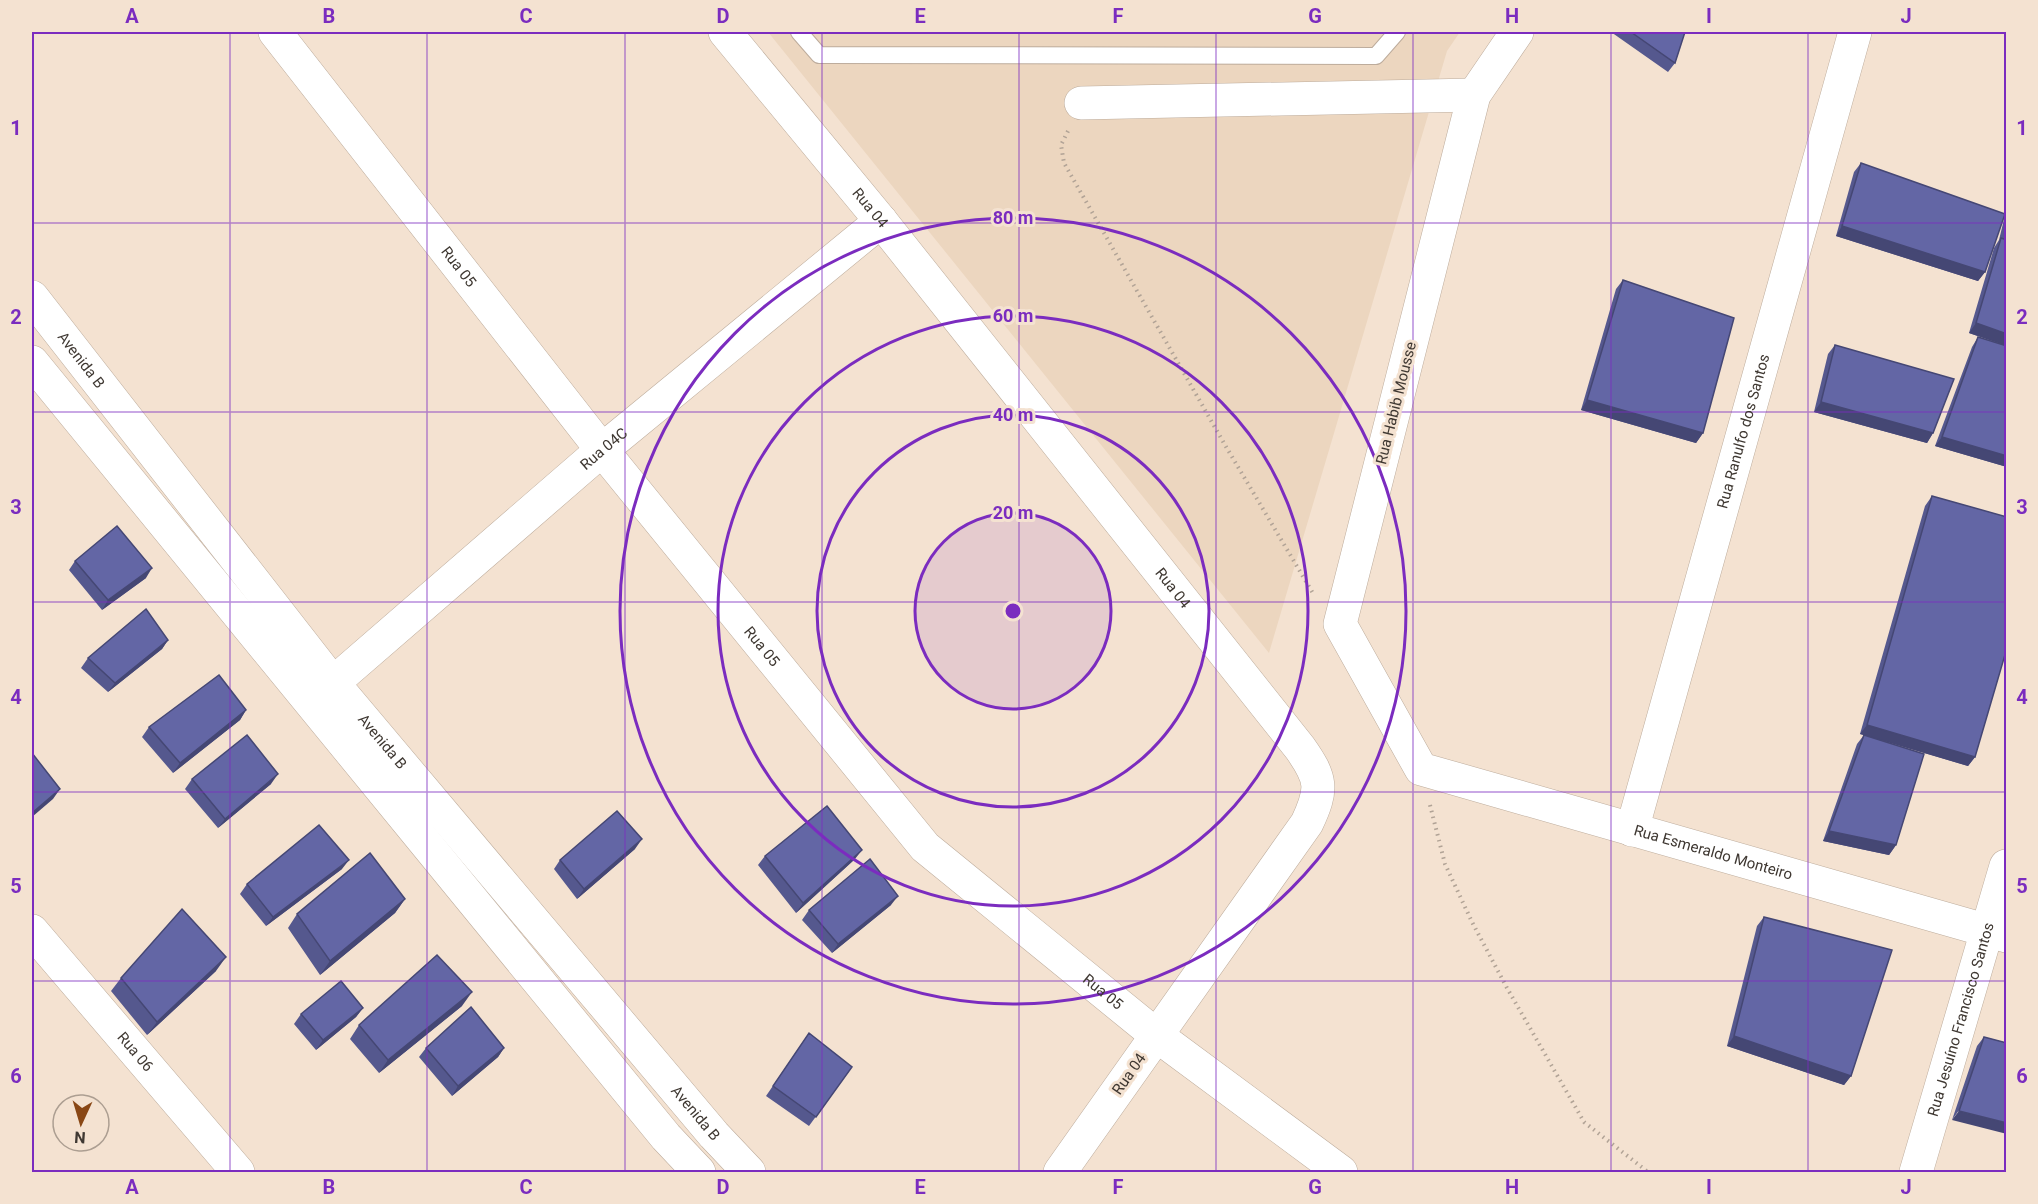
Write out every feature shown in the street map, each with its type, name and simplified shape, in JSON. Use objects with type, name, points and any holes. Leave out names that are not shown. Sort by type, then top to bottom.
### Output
[{"type":"street","name":"Rua 05","points":[[275,32],[602,450],[925,847],[1156,1035],[1341,1173]]},
{"type":"street","name":"Rua 04","points":[[725,32],[881,221],[1313,766],[1319,786],[1315,806],[1306,823],[1060,1173]]},
{"type":"street","name":"Rua Habib Mousse","points":[[1340,624],[1474,95],[1517,32]]},
{"type":"street","name":"Rua Ranulfo dos Santos","points":[[1632,830],[1854,32]]},
{"type":"street","points":[[1081,103],[1474,95]]},
{"type":"street","name":"Rua 04C","points":[[333,683],[602,450],[881,221]]},
{"type":"street","name":"Avenida B","points":[[32,297],[333,683],[749,1173]]},
{"type":"street","name":"Avenida B","points":[[32,362],[666,1137],[699,1173]]},
{"type":"street","points":[[1340,624],[1421,769]]},
{"type":"street","name":"Rua Esmeraldo Monteiro","points":[[1421,769],[1997,934]]},
{"type":"street","name":"Rua Jesuíno Francisco Santos","points":[[1916,1173],[1997,934],[2007,866]]},
{"type":"street","name":"Rua 06","points":[[32,931],[238,1173]]},
{"type":"lane","points":[[799,32],[819,55],[1376,56],[1397,32]]},
{"type":"path","points":[[1081,103],[1061,145],[1064,164],[1312,592],[1340,624]]},
{"type":"path","points":[[1421,769],[1445,864],[1507,988],[1584,1122],[1647,1173]]},
{"type":"shaded area","points":[[768,32],[1460,32],[1447,51],[1269,653]]},
{"type":"building","points":[[1631,32],[1685,32],[1675,63]]},
{"type":"building","points":[[1861,163],[2005,214],[1985,272],[1842,226]]},
{"type":"building","points":[[2001,238],[2007,240],[2007,334],[1976,323]]},
{"type":"building","points":[[1623,280],[1734,318],[1703,433],[1587,400]]},
{"type":"building","points":[[1978,337],[2007,346],[2007,456],[1942,437]]},
{"type":"building","points":[[1835,345],[1954,379],[1933,433],[1821,402]]},
{"type":"building","points":[[1932,496],[2007,517],[2007,648],[1975,757],[1867,725]]},
{"type":"building","points":[[117,526],[152,568],[108,600],[75,561]]},
{"type":"building","points":[[146,609],[168,640],[115,683],[88,658]]},
{"type":"building","points":[[219,675],[246,710],[180,763],[149,727]]},
{"type":"building","points":[[247,735],[278,774],[225,819],[192,779]]},
{"type":"building","points":[[1864,735],[1924,754],[1896,845],[1829,831]]},
{"type":"building","points":[[32,753],[60,789],[32,813]]},
{"type":"building","points":[[827,806],[862,850],[803,903],[765,856]]},
{"type":"building","points":[[617,811],[642,839],[584,889],[560,860]]},
{"type":"building","points":[[319,825],[349,860],[273,917],[247,884]]},
{"type":"building","points":[[370,853],[405,899],[330,961],[297,914]]},
{"type":"building","points":[[870,859],[898,896],[838,944],[809,910]]},
{"type":"building","points":[[182,909],[226,957],[157,1022],[121,978]]},
{"type":"building","points":[[1764,917],[1892,950],[1851,1076],[1734,1036]]},
{"type":"building","points":[[437,955],[472,992],[388,1060],[359,1025]]},
{"type":"building","points":[[341,981],[363,1008],[323,1040],[301,1014]]},
{"type":"building","points":[[471,1007],[504,1048],[458,1086],[426,1048]]},
{"type":"building","points":[[809,1033],[852,1067],[816,1117],[773,1086]]},
{"type":"building","points":[[1984,1037],[2007,1043],[2007,1123],[1959,1111]]}]
